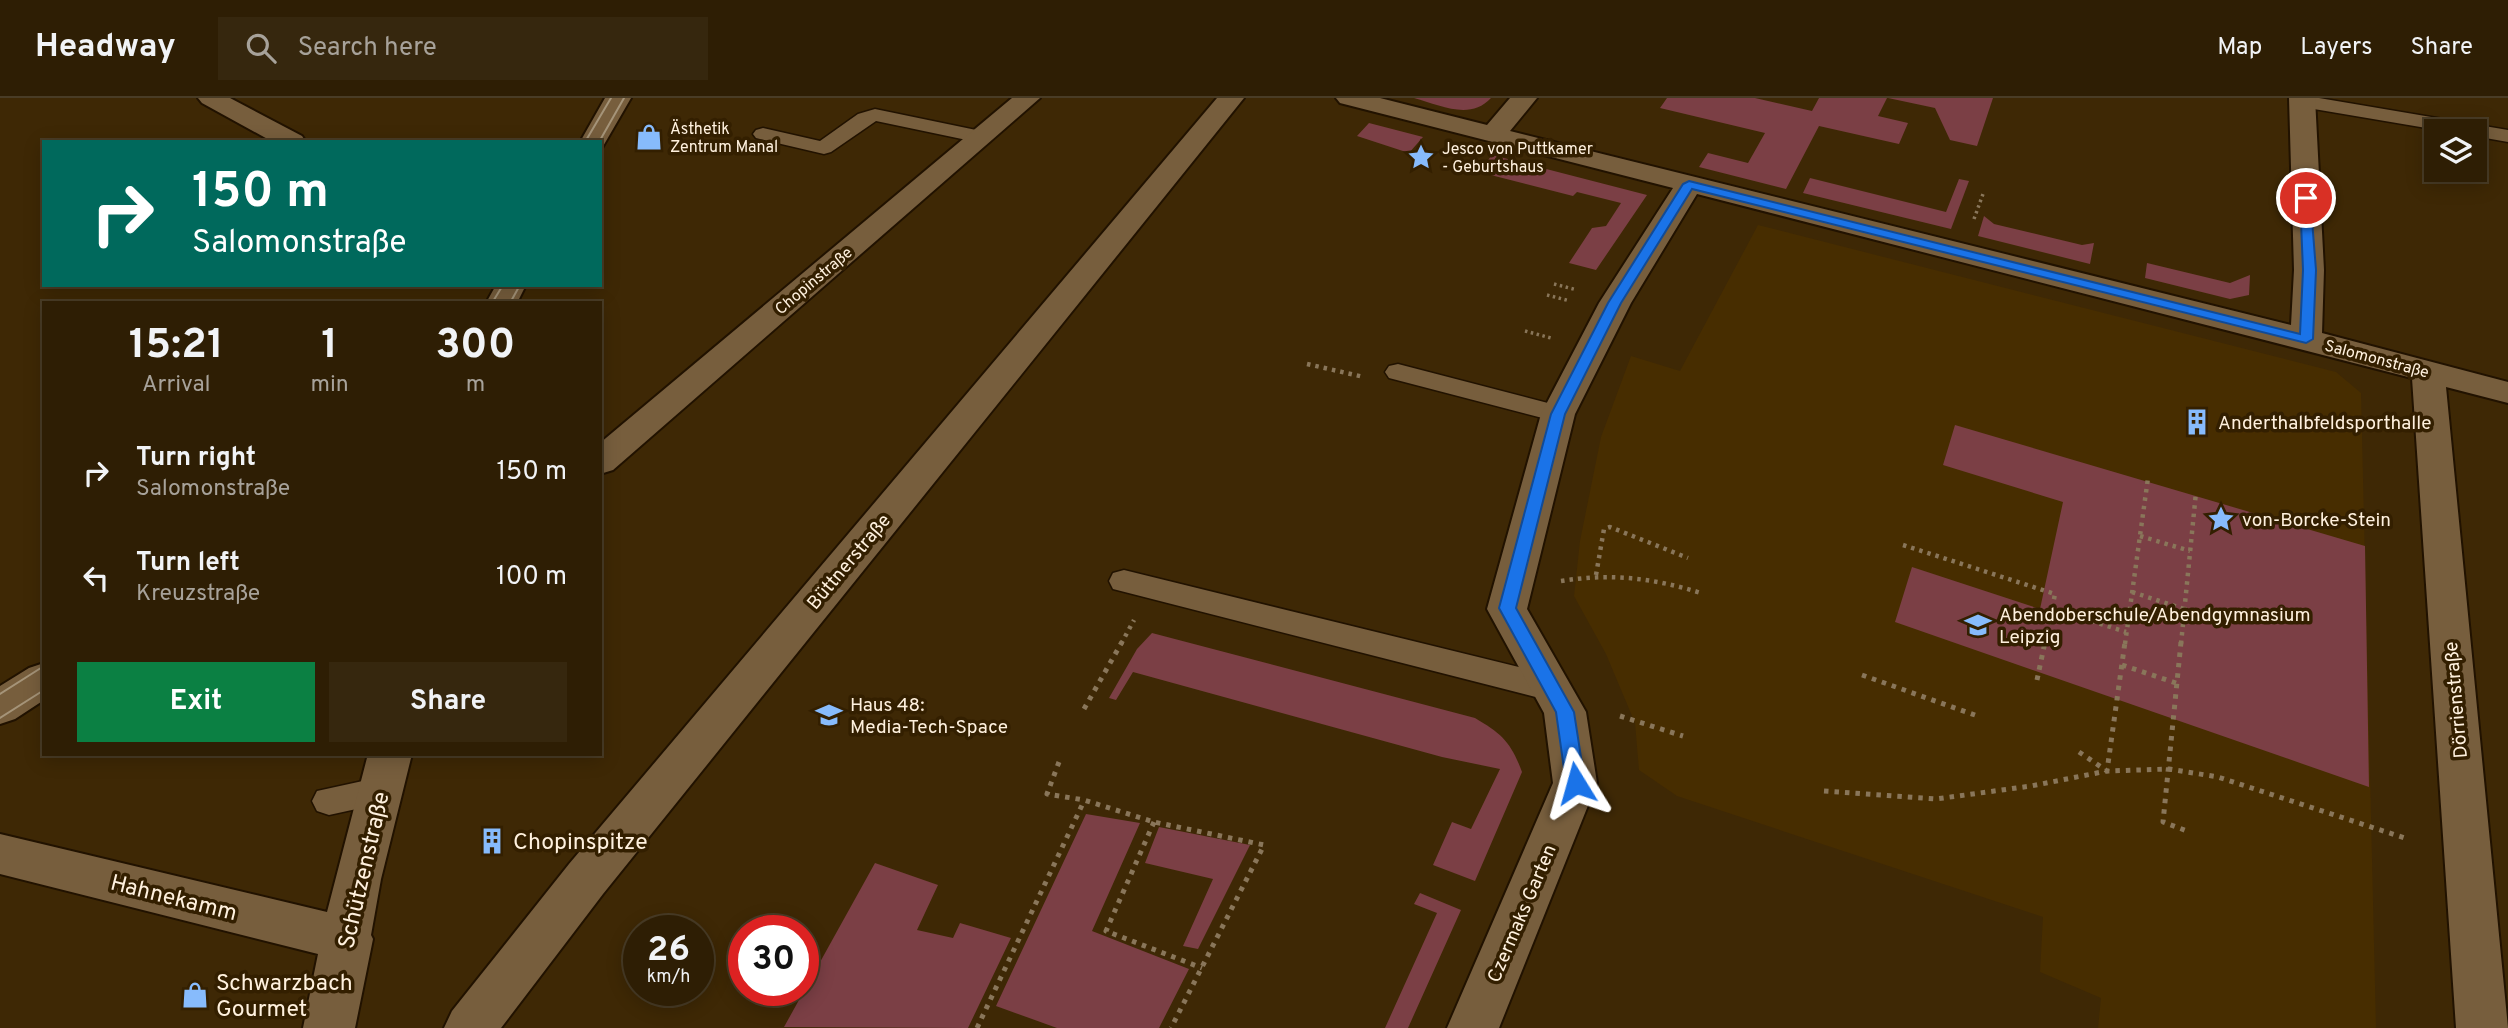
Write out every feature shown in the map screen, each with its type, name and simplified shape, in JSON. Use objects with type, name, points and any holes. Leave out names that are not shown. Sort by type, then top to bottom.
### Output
[{"type":"street","points":[[211,98],[289,140]]},
{"type":"street","points":[[594,140],[618,98]]},
{"type":"street","name":"Chopinstraße","points":[[602,460],[1027,98]]},
{"type":"street","name":"Büttnerstraße","points":[[470,1028],[586,879],[1231,98]]},
{"type":"street","name":"Salomonstraße","points":[[1349,98],[2306,339],[2508,393]]},
{"type":"street","points":[[1492,135],[1524,98]]},
{"type":"street","points":[[2302,99],[2309,270],[2306,339]]},
{"type":"street","name":"Czermaks Garten","points":[[1472,1028],[1576,783],[1565,712],[1507,608],[1558,414],[1615,303],[1689,184]]},
{"type":"street","name":"Dörrienstraße","points":[[2428,372],[2482,1028]]},
{"type":"street","points":[[0,707],[42,680]]},
{"type":"street","name":"Schützenstraße","points":[[329,1028],[348,939],[357,879],[385,773]]},
{"type":"street","name":"Hahnekamm","points":[[0,854],[348,939]]},
{"type":"lane","points":[[2302,99],[2508,136]]},
{"type":"lane","points":[[763,134],[824,148],[865,118],[875,115],[981,137]]},
{"type":"lane","points":[[1398,372],[1558,414]]},
{"type":"lane","points":[[1137,585],[1551,688]]},
{"type":"lane","points":[[329,801],[385,773]]},
{"type":"path","points":[[1980,203],[1983,194]]},
{"type":"path","points":[[1554,284],[1589,293]]},
{"type":"path","points":[[1547,295],[1581,304]]},
{"type":"path","points":[[1525,331],[1562,341]]},
{"type":"path","points":[[1307,364],[1378,381],[1398,372]]},
{"type":"path","points":[[2107,771],[2148,478]]},
{"type":"path","points":[[2187,831],[2163,822],[2196,492]]},
{"type":"path","points":[[1595,575],[1604,530],[1610,527],[1688,558]]},
{"type":"path","points":[[2140,536],[2190,551]]},
{"type":"path","points":[[1903,545],[2055,594],[2037,680]]},
{"type":"path","points":[[1557,582],[1595,575],[1661,579],[1701,593]]},
{"type":"path","points":[[1084,709],[1137,585]]},
{"type":"path","points":[[2132,592],[2184,609]]},
{"type":"path","points":[[2051,608],[2126,632]]},
{"type":"path","points":[[2122,665],[2176,683]]},
{"type":"path","points":[[1862,675],[1975,715]]},
{"type":"path","points":[[1619,716],[1683,736]]},
{"type":"path","points":[[2079,752],[2107,771]]},
{"type":"path","points":[[1059,762],[1047,794],[1084,800],[1154,822],[1265,845],[1171,1028]]},
{"type":"path","points":[[1824,791],[1936,799],[2031,786],[2107,771],[2169,769],[2218,777],[2404,838]]},
{"type":"path","points":[[977,1028],[1084,800]]},
{"type":"path","points":[[1154,822],[1106,931],[1202,968]]},
{"type":"shaded area","points":[[1414,98],[1491,98],[1474,109],[1464,110]]},
{"type":"shaded area","points":[[1667,98],[1755,98],[1812,111],[1819,98],[1887,98],[1878,116],[1908,123],[1899,144],[1819,126],[1786,189],[1699,167],[1708,153],[1748,163],[1765,133],[1660,108]]},
{"type":"shaded area","points":[[1888,98],[1993,98],[1977,146],[1950,140],[1935,108]]},
{"type":"shaded area","points":[[1369,123],[1423,137],[1409,153],[1357,136]]},
{"type":"shaded area","points":[[1492,155],[1647,195],[1596,270],[1569,263],[1592,228],[1606,226],[1621,203],[1577,192],[1573,196],[1479,172]]},
{"type":"shaded area","points":[[1810,178],[1946,212],[1959,179],[1969,181],[1951,229],[1803,193]]},
{"type":"shaded area","points":[[1984,216],[1994,224],[2082,245],[2094,243],[2090,264],[1978,236]]},
{"type":"shaded area","name":"Abendoberschule/Abendgymnasium Leipzig","points":[[1758,225],[2336,372],[2361,393],[2376,1028],[2098,1028],[2101,998],[2040,972],[2043,917],[1677,796],[1639,770],[1635,723],[1606,654],[1574,596],[1580,541],[1601,437],[1631,356],[1680,371]]},
{"type":"shaded area","points":[[2147,263],[2230,283],[2250,275],[2249,295],[2230,299],[2145,278]]},
{"type":"shaded area","points":[[1955,425],[2365,546],[2369,787],[1895,622],[1912,567],[2040,609],[2063,502],[1943,465]]},
{"type":"shaded area","points":[[1152,633],[1475,718],[1492,729],[1514,753],[1522,772],[1475,881],[1433,865],[1452,822],[1471,829],[1500,769],[1442,757],[1133,672],[1116,700],[1109,698],[1137,649]]},
{"type":"shaded area","points":[[1086,814],[1140,823],[1092,931],[1189,969],[1159,1028],[1057,1028],[996,1006]]},
{"type":"shaded area","points":[[1159,827],[1250,845],[1198,949],[1183,946],[1213,879],[1145,863]]},
{"type":"shaded area","points":[[875,863],[938,885],[917,930],[953,938],[960,923],[1011,938],[968,1028],[784,1027],[796,1006],[819,1006],[819,964]]},
{"type":"shaded area","points":[[1420,893],[1461,910],[1408,1028],[1385,1028],[1437,913],[1414,904]]},
{"type":"tram line","points":[[586,140],[611,98]]},
{"type":"tram line","points":[[600,140],[624,98]]},
{"type":"tram line","points":[[493,301],[502,287]]},
{"type":"tram line","points":[[511,301],[519,287]]},
{"type":"tram line","points":[[0,694],[42,667]]},
{"type":"tram line","points":[[0,718],[42,691]]},
{"type":"place","name":"Ästhetik Zentrum Manal","points":[[649,137]]},
{"type":"place","name":"Jesco von Puttkamer - Geburtshaus","points":[[1421,157]]},
{"type":"place","name":"Anderthalbfeldsporthalle","points":[[2197,422]]},
{"type":"place","name":"von-Borcke-Stein","points":[[2221,519]]},
{"type":"place","name":"Abendoberschule/Abendgymnasium Leipzig","points":[[1978,625]]},
{"type":"place","name":"Haus 48: Media-Tech-Space","points":[[829,715]]},
{"type":"place","name":"Chopinspitze","points":[[492,841]]},
{"type":"place","name":"Schwarzbach Gourmet","points":[[195,995]]},
{"type":"route","points":[[1576,783],[1565,712],[1507,608],[1558,414],[1615,303],[1689,184],[2306,339],[2309,270],[2306,198]]}]
